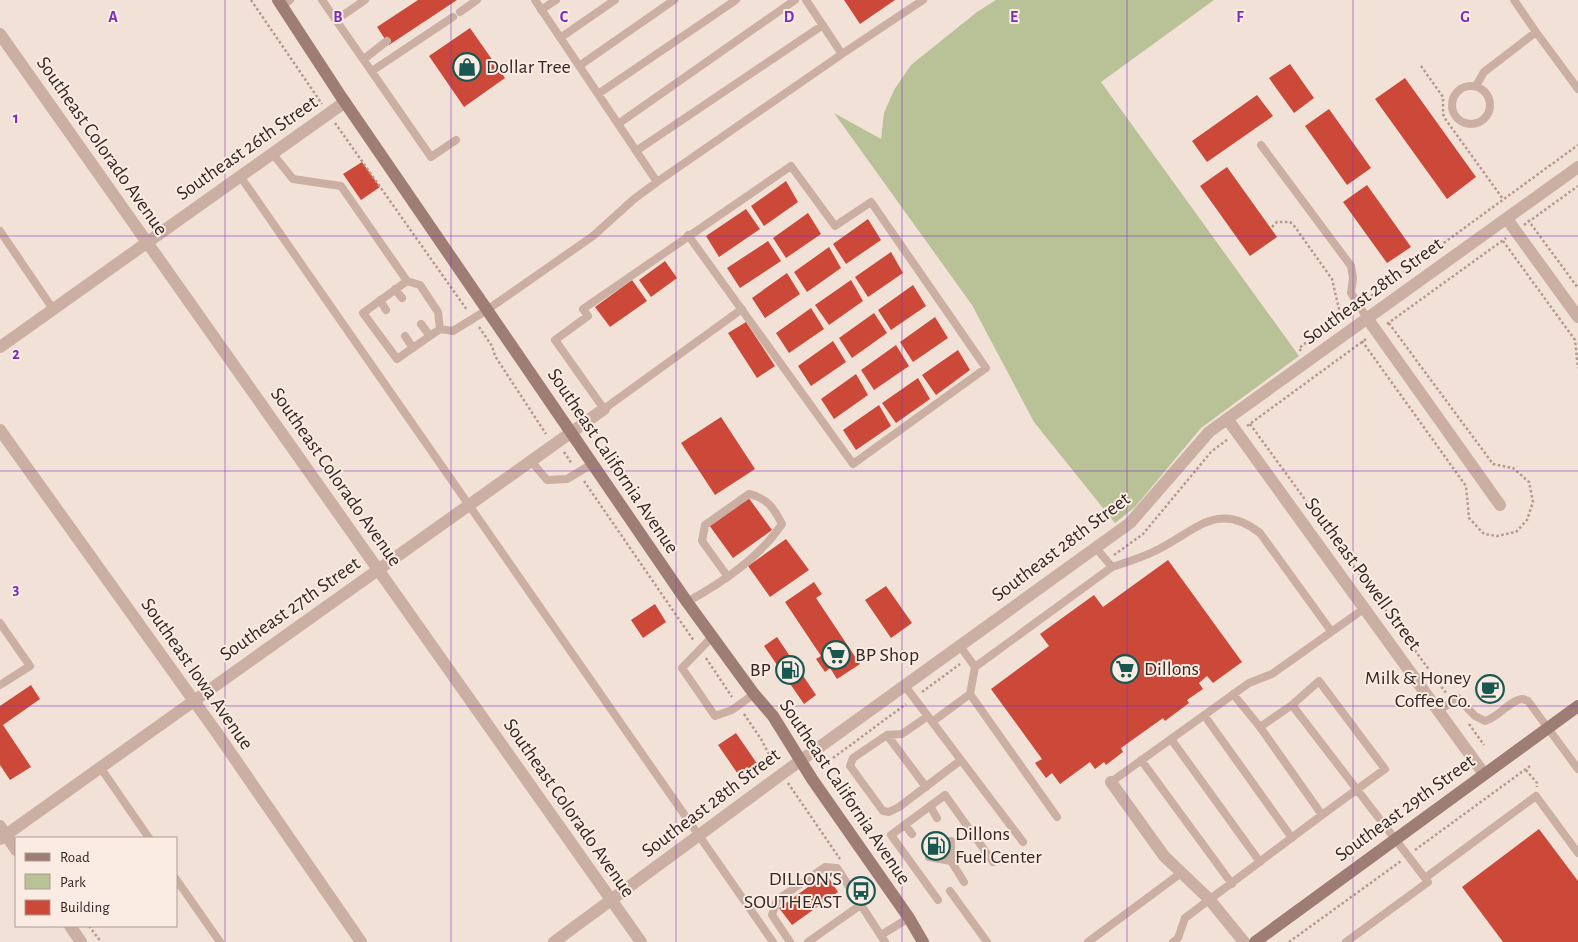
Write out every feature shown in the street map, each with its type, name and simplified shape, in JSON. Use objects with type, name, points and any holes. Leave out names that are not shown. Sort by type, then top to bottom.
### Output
[{"type":"main road","name":"Southeast California Avenue","points":[[283,2],[345,102],[687,602],[754,694],[773,716],[923,941]]},
{"type":"main road","name":"Southeast 29th Street","points":[[1255,942],[1578,706]]},
{"type":"street","name":"Southeast Colorado Avenue","points":[[0,34],[641,942]]},
{"type":"street","name":"Southeast 26th Street","points":[[0,347],[345,102]]},
{"type":"street","name":"Southeast 28th Street","points":[[554,942],[801,760],[1096,548],[1140,513],[1202,438],[1578,167]]},
{"type":"street","points":[[1507,219],[1578,317]]},
{"type":"street","points":[[1367,318],[1500,505]]},
{"type":"street","name":"Southeast 27th Street","points":[[2,833],[100,768],[604,409]]},
{"type":"street","name":"Southeast Powell Street","points":[[1228,420],[1484,774]]},
{"type":"street","name":"Southeast Iowa Avenue","points":[[0,430],[194,701],[360,942]]},
{"type":"street","points":[[1111,782],[1164,856],[1209,899],[1244,942]]},
{"type":"street","points":[[2,833],[15,849]]},
{"type":"street","points":[[71,927],[81,942]]},
{"type":"lane","points":[[322,0],[431,157],[456,140]]},
{"type":"lane","points":[[336,20],[365,0]]},
{"type":"lane","points":[[372,71],[477,0]]},
{"type":"lane","points":[[535,0],[657,182]]},
{"type":"lane","points":[[542,10],[556,0]]},
{"type":"lane","points":[[560,38],[615,0]]},
{"type":"lane","points":[[579,66],[674,0]]},
{"type":"lane","points":[[598,94],[736,0]]},
{"type":"lane","points":[[618,124],[795,0]]},
{"type":"lane","points":[[806,0],[842,54]]},
{"type":"lane","points":[[407,281],[363,313],[397,359],[440,329],[453,331],[487,310],[593,236],[634,199],[657,182],[922,0]]},
{"type":"lane","points":[[1514,0],[1578,89]]},
{"type":"lane","points":[[636,151],[823,25]]},
{"type":"lane","points":[[1476,86],[1484,72],[1536,32]]},
{"type":"lane","points":[[364,59],[387,41]]},
{"type":"lane","points":[[1476,86],[1488,95],[1490,110],[1481,122],[1466,124],[1454,115],[1452,100],[1461,88],[1476,86]]},
{"type":"lane","points":[[1261,145],[1351,266],[1353,278],[1351,293],[1367,318]]},
{"type":"lane","points":[[272,153],[293,179],[341,186],[407,281],[420,285],[438,312],[440,329]]},
{"type":"lane","points":[[604,409],[555,340],[588,316],[583,309],[688,235],[791,166],[835,226],[871,202],[986,368],[853,464],[688,235]]},
{"type":"lane","points":[[240,176],[773,942]]},
{"type":"lane","points":[[0,231],[53,309]]},
{"type":"lane","points":[[396,289],[402,298]]},
{"type":"lane","points":[[380,300],[386,310]]},
{"type":"lane","name":"Southeast 27th Street","points":[[604,409],[742,309]]},
{"type":"lane","points":[[421,324],[430,336]]},
{"type":"lane","points":[[405,336],[413,348]]},
{"type":"lane","points":[[531,461],[547,480],[567,479],[592,464]]},
{"type":"lane","points":[[687,602],[728,577],[770,541],[782,524],[774,507],[760,497],[748,494],[705,525],[702,541],[728,577]]},
{"type":"lane","points":[[1058,817],[970,694],[975,667],[1112,568],[1160,548],[1209,519],[1227,519],[1249,524],[1260,533],[1330,631]]},
{"type":"lane","points":[[1096,548],[1112,568]]},
{"type":"lane","points":[[1111,782],[1249,683],[1272,674],[1365,608]]},
{"type":"lane","points":[[0,623],[30,666],[0,685]]},
{"type":"lane","points":[[712,637],[682,668],[715,716],[732,710],[754,694]]},
{"type":"lane","points":[[960,646],[975,667]]},
{"type":"lane","points":[[1175,940],[1185,918],[1385,769],[1319,681],[1292,705],[1260,727]]},
{"type":"lane","points":[[904,686],[1023,842]]},
{"type":"lane","points":[[961,760],[889,812],[883,812],[850,766],[850,761],[887,734],[902,734],[970,694]]},
{"type":"lane","points":[[1234,694],[1260,727],[1322,815]]},
{"type":"lane","points":[[1438,711],[1452,700],[1461,699],[1475,716],[1485,720],[1500,714],[1514,700],[1523,698],[1528,701],[1577,766]]},
{"type":"lane","points":[[1292,705],[1409,855],[1424,878],[1536,796],[1578,853]]},
{"type":"lane","points":[[1204,715],[1292,838]]},
{"type":"lane","points":[[887,734],[926,786]]},
{"type":"lane","points":[[1171,739],[1260,862]]},
{"type":"lane","points":[[1141,760],[1232,884]]},
{"type":"lane","points":[[100,768],[148,837]]},
{"type":"lane","points":[[938,900],[891,835],[945,794],[993,862]]},
{"type":"lane","points":[[930,806],[937,818]]},
{"type":"lane","points":[[905,824],[912,834]]},
{"type":"lane","points":[[951,840],[951,861],[964,882]]},
{"type":"lane","points":[[929,857],[951,861]]},
{"type":"lane","points":[[790,942],[772,915],[777,900],[825,867],[837,868],[885,942]]},
{"type":"lane","points":[[1088,942],[1181,873]]},
{"type":"lane","points":[[178,882],[220,942]]},
{"type":"lane","points":[[1346,942],[1428,882]]},
{"type":"lane","points":[[950,891],[987,942]]},
{"type":"lane","points":[[808,942],[862,904]]},
{"type":"lane","points":[[881,935],[909,918]]},
{"type":"path","points":[[1421,66],[1443,97],[1443,114],[1446,120],[1502,200]]},
{"type":"path","points":[[1310,360],[1299,348],[1578,146]]},
{"type":"path","points":[[1377,332],[1578,186]]},
{"type":"path","points":[[1510,194],[1578,288]]},
{"type":"path","points":[[1482,214],[1575,340],[1578,368]]},
{"type":"path","points":[[1250,424],[1452,700]]},
{"type":"path","points":[[1468,723],[1484,745]]},
{"type":"path","points":[[1289,942],[1530,766]]},
{"type":"path","points":[[1526,770],[1537,783],[1536,796]]},
{"type":"path","points":[[90,927],[101,942]]},
{"type":"green space","points":[[996,0],[1214,0],[1101,82],[1299,356],[1201,428],[1135,507],[1115,523],[1034,422],[972,305],[834,113],[881,139],[884,113],[894,90],[911,65],[977,12]]},
{"type":"building","points":[[418,0],[457,0],[389,45],[377,27]]},
{"type":"building","points":[[844,0],[895,0],[860,24]]},
{"type":"building","name":"Dollar Tree","points":[[470,28],[505,78],[464,107],[429,56]]},
{"type":"building","points":[[1290,64],[1314,98],[1294,113],[1269,78]]},
{"type":"building","points":[[1405,78],[1476,177],[1447,199],[1375,99]]},
{"type":"building","points":[[1257,95],[1273,116],[1207,162],[1192,141]]},
{"type":"building","points":[[1329,109],[1371,168],[1347,185],[1305,126]]},
{"type":"building","points":[[362,162],[380,187],[361,200],[343,174]]},
{"type":"building","points":[[1227,167],[1277,237],[1250,256],[1200,186]]},
{"type":"building","points":[[786,181],[798,202],[764,226],[751,206]]},
{"type":"building","points":[[1367,185],[1411,247],[1387,263],[1343,202]]},
{"type":"building","points":[[746,209],[760,229],[719,257],[706,236]]},
{"type":"building","points":[[808,213],[821,234],[786,258],[773,238]]},
{"type":"building","points":[[868,219],[881,240],[846,264],[833,244]]},
{"type":"building","points":[[768,241],[781,261],[740,288],[727,268]]},
{"type":"building","points":[[829,247],[841,268],[807,292],[794,272]]},
{"type":"building","points":[[891,252],[903,273],[868,297],[855,277]]},
{"type":"building","points":[[665,261],[677,278],[651,297],[639,280]]},
{"type":"building","points":[[787,273],[800,294],[765,318],[752,298]]},
{"type":"building","points":[[632,280],[647,301],[610,327],[595,307]]},
{"type":"building","points":[[851,280],[863,301],[829,325],[815,305]]},
{"type":"building","points":[[913,285],[926,306],[891,330],[878,310]]},
{"type":"building","points":[[811,308],[824,329],[789,353],[776,333]]},
{"type":"building","points":[[874,313],[887,333],[852,358],[839,338]]},
{"type":"building","points":[[935,317],[948,338],[913,362],[900,342]]},
{"type":"building","points":[[746,322],[775,366],[757,378],[728,333]]},
{"type":"building","points":[[833,341],[846,362],[811,386],[798,366]]},
{"type":"building","points":[[896,345],[909,366],[874,390],[861,370]]},
{"type":"building","points":[[958,350],[970,370],[936,395],[922,375]]},
{"type":"building","points":[[856,374],[868,395],[834,419],[821,399]]},
{"type":"building","points":[[918,378],[930,399],[896,423],[882,403]]},
{"type":"building","points":[[879,405],[891,426],[856,450],[843,430]]},
{"type":"building","points":[[721,417],[755,469],[715,495],[681,443]]},
{"type":"building","points":[[748,497],[772,530],[733,558],[709,525]]},
{"type":"building","points":[[786,539],[809,570],[770,597],[748,566]]},
{"type":"building","name":"Dillons","points":[[1168,560],[1242,662],[1213,683],[1207,676],[1199,683],[1203,689],[1187,700],[1189,703],[1165,721],[1163,718],[1121,748],[1123,752],[1106,765],[1104,762],[1095,769],[1090,762],[1060,784],[1052,773],[1046,778],[1035,763],[1042,759],[991,689],[1049,646],[1040,634],[1094,595],[1103,607]]},
{"type":"building","points":[[814,582],[822,594],[816,598],[860,664],[837,679],[830,668],[825,672],[816,659],[821,656],[785,602]]},
{"type":"building","points":[[886,586],[912,623],[891,638],[865,600]]},
{"type":"building","points":[[655,604],[666,622],[643,638],[631,620]]},
{"type":"building","points":[[777,637],[816,695],[804,704],[764,646]]},
{"type":"building","points":[[31,685],[40,699],[3,725],[31,767],[10,780],[0,765],[0,706]]},
{"type":"building","points":[[736,733],[758,765],[740,777],[718,745]]},
{"type":"building","points":[[1539,829],[1578,881],[1578,942],[1503,942],[1462,887]]},
{"type":"building","points":[[826,874],[838,892],[792,925],[779,908]]},
{"type":"place","name":"Dollar Tree","points":[[467,67]]},
{"type":"place","name":"BP Shop","points":[[836,655]]},
{"type":"place","name":"Dillons","points":[[1125,669]]},
{"type":"place","name":"BP","points":[[790,670]]},
{"type":"place","name":"Milk & Honey Coffee Co.","points":[[1490,689]]},
{"type":"place","name":"Dillons Fuel Center","points":[[936,846]]},
{"type":"place","name":"DILLON'S SOUTHEAST","points":[[861,891]]}]
